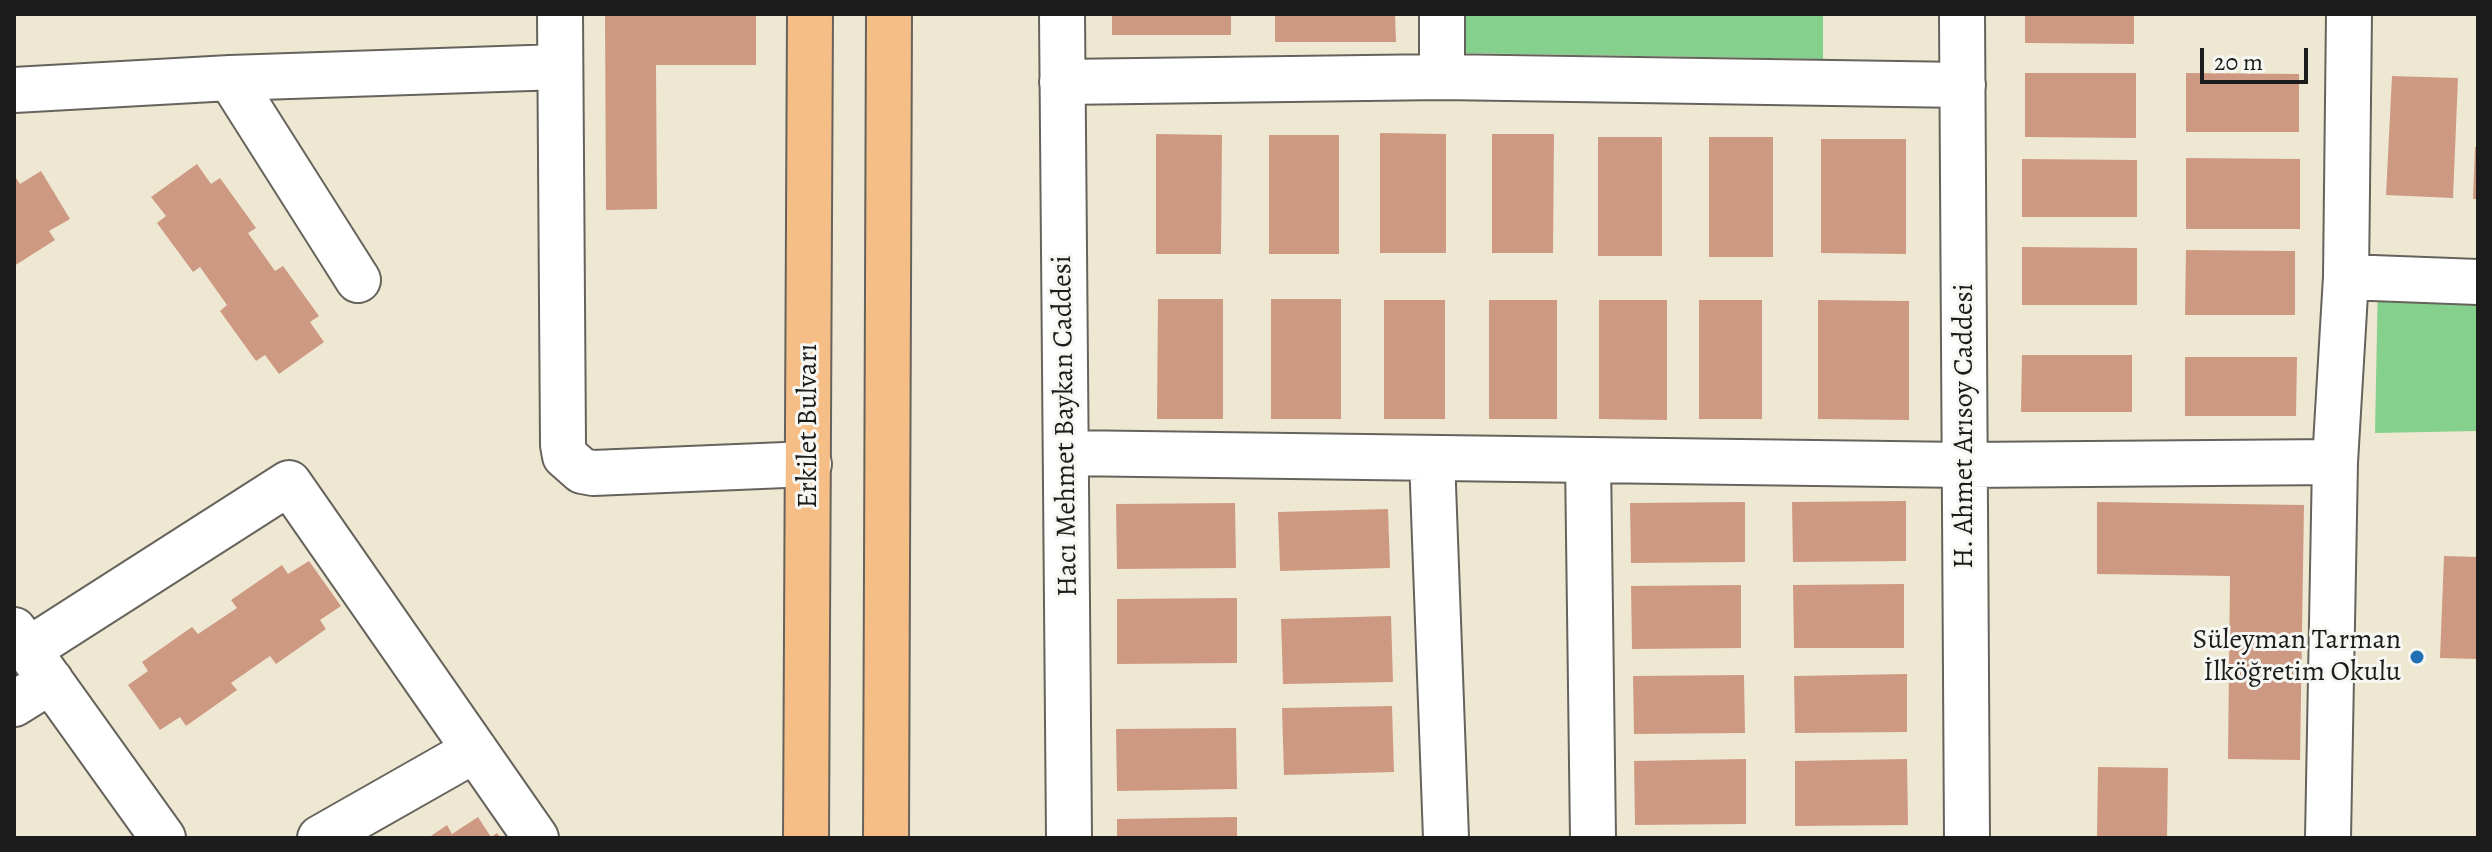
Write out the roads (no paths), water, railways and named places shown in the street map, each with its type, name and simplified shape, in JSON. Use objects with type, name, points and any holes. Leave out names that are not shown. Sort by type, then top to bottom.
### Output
[{"type":"main road","name":"Erkilet Bulvarı","points":[[806,838],[810,14]]},
{"type":"main road","points":[[886,838],[889,14]]},
{"type":"street","points":[[560,14],[565,456],[582,471],[593,473],[809,464]]},
{"type":"street","name":"Hacı Mehmet Baykan Caddesi","points":[[1062,14],[1069,838]]},
{"type":"street","points":[[1442,14],[1442,77]]},
{"type":"street","name":"H. Ahmet Arısoy Caddesi","points":[[1962,14],[1967,838]]},
{"type":"street","points":[[2328,838],[2335,462],[2346,277],[2349,14]]},
{"type":"street","points":[[14,90],[230,78],[560,67]]},
{"type":"street","points":[[1062,82],[1442,77],[1963,85]]},
{"type":"street","points":[[230,78],[358,280]]},
{"type":"street","points":[[2346,277],[2478,282]]},
{"type":"street","points":[[1066,453],[1965,465],[2335,462]]},
{"type":"street","points":[[1432,458],[1446,838]]},
{"type":"street","points":[[1588,460],[1593,838]]},
{"type":"street","points":[[14,704],[31,654],[289,483],[536,838]]},
{"type":"street","points":[[31,654],[163,838]]},
{"type":"street","points":[[320,838],[475,750]]},
{"type":"place","name":"Süleyman Tarman İlköğretim Okulu","points":[[2417,657]]}]
